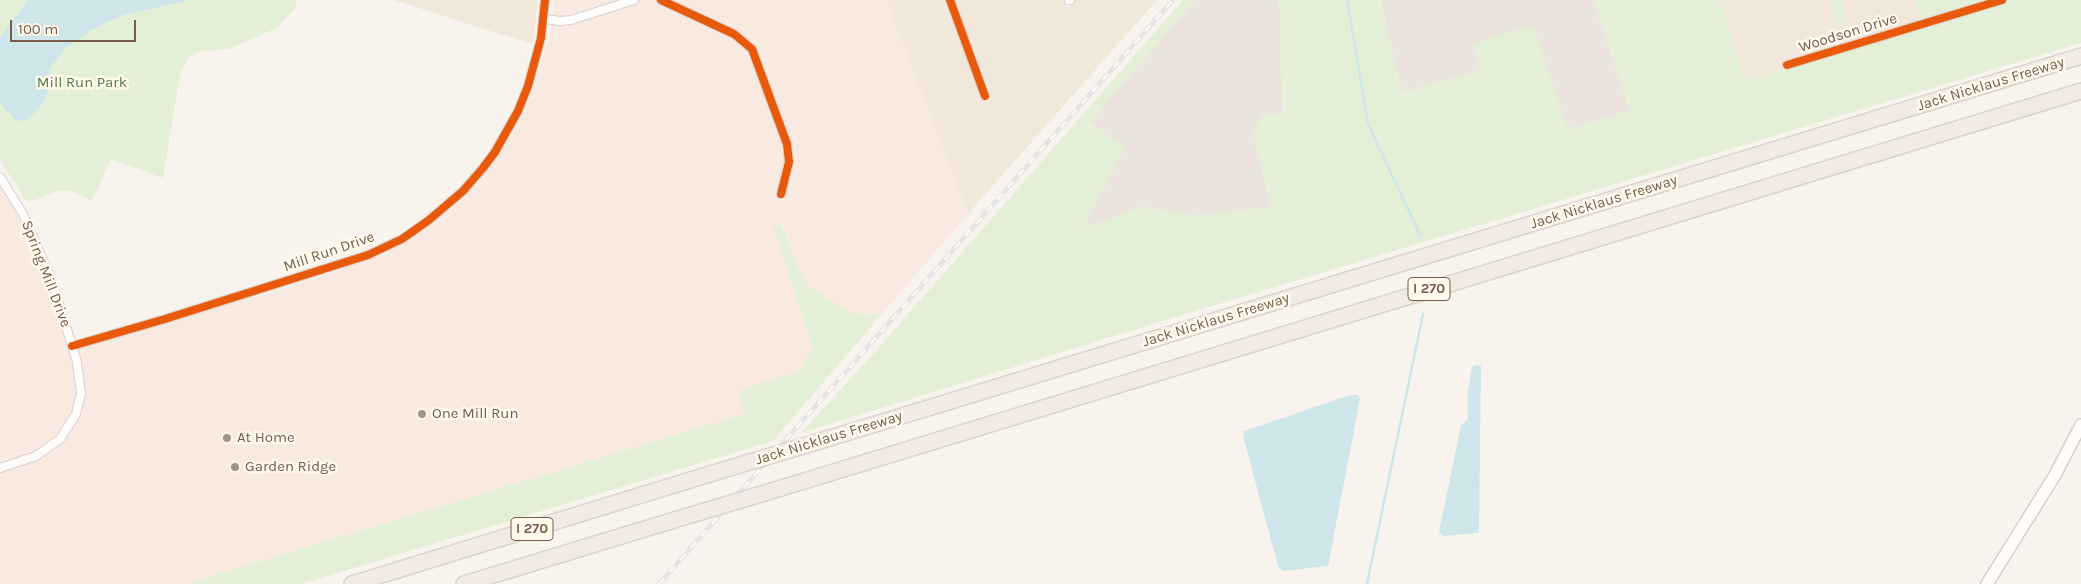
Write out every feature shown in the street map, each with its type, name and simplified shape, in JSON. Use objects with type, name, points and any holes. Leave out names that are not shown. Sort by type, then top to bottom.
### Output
[{"type":"highway","name":"Jack Nicklaus Freeway","points":[[352,584],[2081,56]]},
{"type":"highway","name":"I 270","points":[[464,584],[2081,91]]},
{"type":"main road","points":[[1987,584],[2055,475],[2081,425]]},
{"type":"street","name":"Mill Run Drive","points":[[72,346],[368,255],[402,239],[429,220],[453,200],[474,178],[495,152],[518,111],[528,86],[541,38],[545,0]]},
{"type":"street","points":[[544,19],[571,20],[634,0]]},
{"type":"street","points":[[661,0],[734,34],[752,49],[787,144],[789,162],[781,194]]},
{"type":"street","points":[[950,0],[985,96]]},
{"type":"street","name":"Woodson Drive","points":[[1788,65],[2002,0]]},
{"type":"street","name":"Spring Mill Drive","points":[[0,177],[32,232],[51,278],[80,373],[81,393],[76,414],[67,431],[53,445],[36,456],[0,468]]},
{"type":"shaded area","points":[[394,0],[538,0],[533,44],[465,23]]},
{"type":"shaded area","points":[[554,0],[886,0],[968,214],[882,314],[867,315],[851,312],[810,288],[800,273],[783,225],[773,225],[812,347],[800,371],[748,387],[744,414],[185,584],[0,584],[0,177],[23,214],[72,346],[196,309],[267,294],[305,282],[385,254],[429,227],[461,200],[480,180],[502,151],[530,97],[549,38],[553,20]]},
{"type":"shaded area","points":[[886,0],[1157,0],[968,214]]},
{"type":"shaded area","points":[[1195,0],[1278,0],[1280,10],[1283,114],[1254,133],[1271,207],[1199,216],[1144,207],[1087,227],[1085,222],[1125,147],[1089,122]]},
{"type":"shaded area","points":[[1380,0],[1594,0],[1630,111],[1568,129],[1472,44],[1483,70],[1402,93]]},
{"type":"shaded area","points":[[1720,0],[1829,0],[1837,23],[1847,21],[1841,0],[1914,0],[1926,26],[1762,76],[1744,79]]},
{"type":"green space","name":"Mill Run Park","points":[[0,0],[297,0],[295,8],[277,28],[229,49],[200,51],[187,59],[180,75],[163,178],[111,159],[92,201],[71,191],[57,191],[33,201],[26,201],[0,160]]},
{"type":"green space","points":[[1183,0],[1195,0],[1089,122],[1126,147],[1085,222],[1087,227],[1144,207],[1199,216],[1271,207],[1254,133],[1262,115],[1283,114],[1280,10],[1278,0],[1380,0],[1402,93],[1482,70],[1472,44],[1533,25],[1568,129],[1630,111],[1594,0],[1720,0],[1744,79],[1762,76],[2010,0],[2081,0],[2081,43],[1133,330],[801,433],[875,352]]},
{"type":"green space","points":[[1829,0],[1841,0],[1847,21],[1836,23]]},
{"type":"green space","points":[[1914,0],[1994,0],[1924,21]]},
{"type":"green space","points":[[773,225],[782,225],[800,273],[810,288],[851,312],[867,315],[882,314],[773,441],[301,584],[185,584],[744,414],[739,392],[748,387],[800,371],[812,347]]},
{"type":"water","points":[[28,0],[190,0],[123,15],[91,30],[66,48],[49,69],[47,95],[39,109],[27,120],[17,121],[0,103],[0,38]]},
{"type":"water","points":[[1476,365],[1481,366],[1479,533],[1443,536],[1439,532],[1461,425],[1468,419],[1467,398],[1472,367]]},
{"type":"water","points":[[1350,395],[1357,395],[1360,399],[1328,566],[1283,571],[1278,566],[1243,436],[1244,431]]},
{"type":"waterway","points":[[1347,0],[1368,124],[1421,237]]},
{"type":"waterway","points":[[1367,584],[1423,314]]},
{"type":"railway","points":[[659,584],[1173,0]]},
{"type":"cycle path","points":[[72,346],[165,319],[368,255],[402,239],[429,220],[463,191],[483,168],[495,152],[518,111],[528,86],[541,38],[545,0]]},
{"type":"cycle path","points":[[661,0],[734,34],[752,49],[787,144],[789,162],[781,194]]},
{"type":"cycle path","points":[[950,0],[985,96]]},
{"type":"cycle path","points":[[1787,65],[2002,0]]},
{"type":"place","name":"One Mill Run","points":[[422,414]]},
{"type":"place","name":"At Home","points":[[227,438]]},
{"type":"place","name":"Garden Ridge","points":[[235,467]]}]
